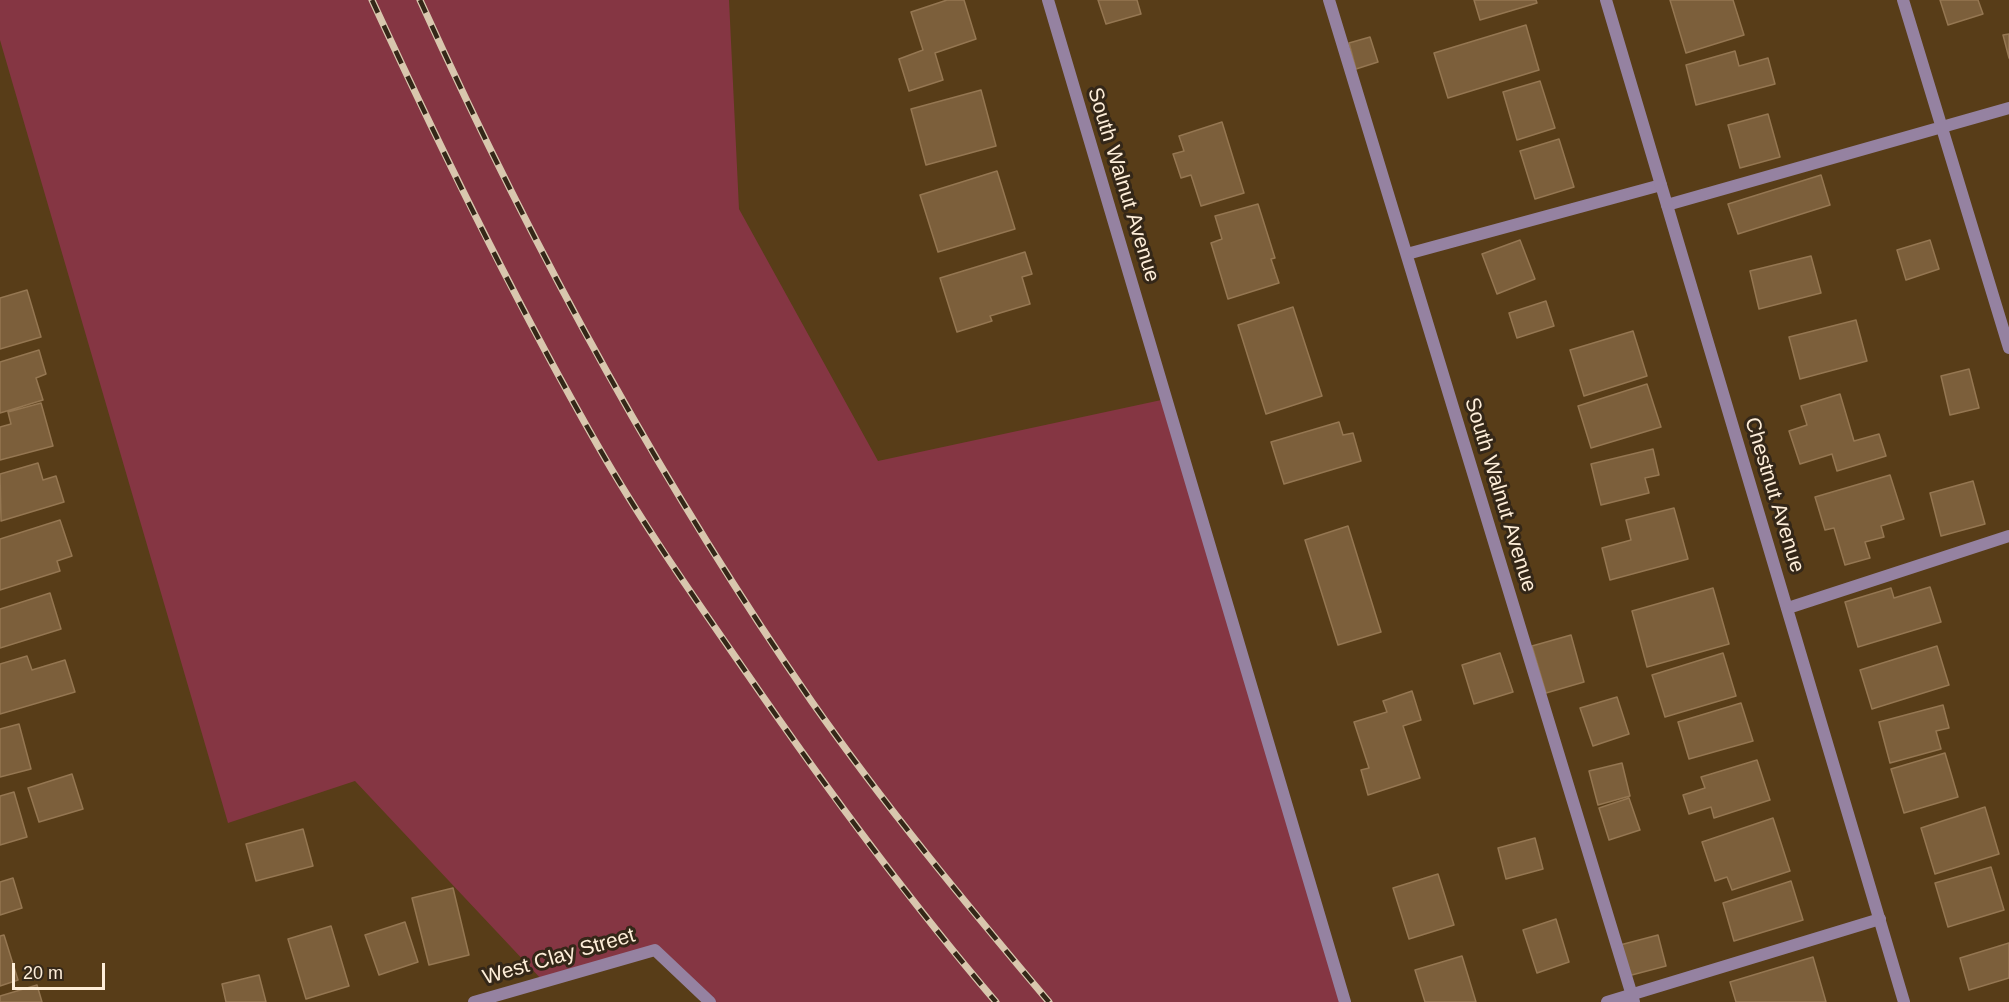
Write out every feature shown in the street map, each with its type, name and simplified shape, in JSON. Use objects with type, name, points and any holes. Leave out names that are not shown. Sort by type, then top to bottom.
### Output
[{"type":"street","name":"South Walnut Avenue","points":[[1048,0],[1345,1002]]},
{"type":"street","name":"South Walnut Avenue","points":[[1329,0],[1633,998]]},
{"type":"street","name":"Chestnut Avenue","points":[[1606,0],[1904,1002]]},
{"type":"street","points":[[1903,0],[2009,348]]},
{"type":"street","points":[[1667,205],[2009,108]]},
{"type":"street","points":[[1407,254],[1661,185]]},
{"type":"street","points":[[1788,608],[2009,536]]},
{"type":"street","points":[[1607,1002],[1633,998],[1880,920]]},
{"type":"street","name":"West Clay Street","points":[[474,1002],[655,950],[710,1002]]},
{"type":"shaded area","points":[[0,0],[729,0],[739,209],[878,461],[1166,399],[1345,1002],[710,1002],[655,950],[543,981],[355,781],[228,823],[0,40]]},
{"type":"building","points":[[947,0],[964,0],[976,39],[935,53],[943,80],[909,91],[899,59],[923,50],[911,12]]},
{"type":"building","points":[[1098,0],[1137,0],[1141,14],[1106,24]]},
{"type":"building","points":[[1474,0],[1536,0],[1537,3],[1480,20]]},
{"type":"building","points":[[1670,0],[1733,0],[1744,35],[1686,53]]},
{"type":"building","points":[[1940,0],[1978,0],[1983,14],[1948,25]]},
{"type":"building","points":[[1526,25],[1539,70],[1448,98],[1434,53]]},
{"type":"building","points":[[2009,34],[2009,58],[2003,35]]},
{"type":"building","points":[[1370,37],[1378,62],[1356,69],[1349,43]]},
{"type":"building","points":[[1735,51],[1739,66],[1768,58],[1775,84],[1696,105],[1686,65]]},
{"type":"building","points":[[1540,81],[1555,128],[1517,140],[1503,92]]},
{"type":"building","points":[[981,90],[996,146],[926,165],[911,109]]},
{"type":"building","points":[[1768,114],[1780,157],[1740,168],[1728,125]]},
{"type":"building","points":[[1222,122],[1244,193],[1201,206],[1191,175],[1181,178],[1173,154],[1184,151],[1179,136]]},
{"type":"building","points":[[1559,139],[1574,187],[1535,199],[1520,151]]},
{"type":"building","points":[[997,171],[1015,229],[938,252],[920,195]]},
{"type":"building","points":[[1821,175],[1830,205],[1738,234],[1728,204]]},
{"type":"building","points":[[1258,204],[1275,258],[1271,259],[1279,283],[1228,299],[1211,243],[1222,239],[1215,216]]},
{"type":"building","points":[[1520,240],[1535,279],[1497,294],[1482,254]]},
{"type":"building","points":[[1930,240],[1939,269],[1906,280],[1897,250]]},
{"type":"building","points":[[1025,252],[1032,274],[1022,277],[1030,304],[990,316],[992,321],[957,332],[940,278]]},
{"type":"building","points":[[1811,256],[1821,293],[1759,309],[1750,271]]},
{"type":"building","points":[[27,290],[41,337],[0,349],[0,298]]},
{"type":"building","points":[[1546,301],[1554,326],[1517,338],[1509,313]]},
{"type":"building","points":[[1293,307],[1322,396],[1266,414],[1238,325]]},
{"type":"building","points":[[1856,320],[1867,361],[1800,379],[1789,337]]},
{"type":"building","points":[[1633,331],[1647,376],[1584,396],[1570,350]]},
{"type":"building","points":[[39,350],[46,374],[36,378],[43,400],[0,413],[0,362]]},
{"type":"building","points":[[1969,369],[1979,408],[1950,415],[1941,376]]},
{"type":"building","points":[[1647,384],[1661,427],[1591,448],[1578,406]]},
{"type":"building","points":[[1840,394],[1854,441],[1879,434],[1886,456],[1837,471],[1832,454],[1800,464],[1789,431],[1807,425],[1801,406]]},
{"type":"building","points":[[41,403],[53,446],[0,460],[0,427],[11,424],[8,412]]},
{"type":"building","points":[[1339,422],[1343,435],[1353,433],[1361,461],[1284,484],[1271,442]]},
{"type":"building","points":[[1653,449],[1659,475],[1645,478],[1649,493],[1601,505],[1591,464]]},
{"type":"building","points":[[38,463],[43,480],[56,476],[64,502],[1,521],[0,474]]},
{"type":"building","points":[[1890,475],[1904,519],[1881,526],[1884,537],[1865,542],[1870,558],[1845,565],[1834,528],[1825,530],[1815,497]]},
{"type":"building","points":[[1973,481],[1985,524],[1941,536],[1930,493]]},
{"type":"building","points":[[1674,508],[1688,559],[1610,580],[1602,548],[1631,540],[1626,520]]},
{"type":"building","points":[[60,520],[72,556],[57,561],[60,571],[0,590],[0,539]]},
{"type":"building","points":[[1348,526],[1381,632],[1338,645],[1305,540]]},
{"type":"building","points":[[1930,587],[1941,622],[1858,647],[1845,602],[1891,588],[1894,598]]},
{"type":"building","points":[[1713,588],[1729,644],[1647,667],[1632,611]]},
{"type":"building","points":[[50,593],[61,629],[0,648],[0,609]]},
{"type":"building","points":[[1571,635],[1584,682],[1546,693],[1532,646]]},
{"type":"building","points":[[1937,646],[1949,685],[1872,709],[1860,670]]},
{"type":"building","points":[[1500,653],[1513,692],[1474,704],[1462,665]]},
{"type":"building","points":[[1723,653],[1736,696],[1665,717],[1652,675]]},
{"type":"building","points":[[27,656],[32,670],[65,660],[75,692],[0,714],[0,664]]},
{"type":"building","points":[[1412,691],[1421,720],[1403,726],[1420,778],[1368,795],[1361,770],[1369,768],[1354,722],[1387,712],[1383,701]]},
{"type":"building","points":[[1617,697],[1629,734],[1593,746],[1580,708]]},
{"type":"building","points":[[1741,703],[1753,741],[1689,759],[1678,722]]},
{"type":"building","points":[[1943,705],[1949,728],[1936,731],[1941,749],[1890,763],[1879,722]]},
{"type":"building","points":[[19,724],[31,769],[0,777],[0,729]]},
{"type":"building","points":[[1945,753],[1958,797],[1904,813],[1891,769]]},
{"type":"building","points":[[1757,760],[1770,800],[1714,818],[1711,807],[1689,814],[1683,795],[1705,788],[1701,777]]},
{"type":"building","points":[[1622,763],[1630,796],[1598,805],[1589,771]]},
{"type":"building","points":[[72,774],[83,809],[39,822],[28,788]]},
{"type":"building","points":[[14,792],[27,837],[0,845],[0,796]]},
{"type":"building","points":[[1629,798],[1640,830],[1609,840],[1599,808]]},
{"type":"building","points":[[1985,807],[1999,854],[1935,874],[1921,828]]},
{"type":"building","points":[[1773,818],[1790,871],[1732,890],[1727,877],[1715,881],[1702,842]]},
{"type":"building","points":[[303,829],[313,866],[256,881],[246,844]]},
{"type":"building","points":[[1535,838],[1543,869],[1506,879],[1498,848]]},
{"type":"building","points":[[1991,867],[2004,910],[1948,927],[1935,883]]},
{"type":"building","points":[[1438,874],[1454,925],[1409,939],[1393,888]]},
{"type":"building","points":[[13,878],[22,908],[0,915],[0,882]]},
{"type":"building","points":[[1791,881],[1803,920],[1734,941],[1723,903]]},
{"type":"building","points":[[453,888],[469,955],[429,965],[412,898]]},
{"type":"building","points":[[1556,919],[1569,962],[1537,973],[1523,930]]},
{"type":"building","points":[[405,922],[418,962],[379,975],[365,935]]},
{"type":"building","points":[[331,926],[349,986],[306,999],[288,939]]},
{"type":"building","points":[[4,935],[18,980],[0,986],[0,936]]},
{"type":"building","points":[[1658,935],[1666,966],[1628,976],[1620,945]]},
{"type":"building","points":[[2009,943],[2009,978],[1969,990],[1960,958]]},
{"type":"building","points":[[1462,956],[1476,1002],[1425,1002],[1415,970]]},
{"type":"building","points":[[1813,957],[1826,1002],[1736,1002],[1730,982]]},
{"type":"building","points":[[259,975],[266,1002],[226,1002],[222,984]]},
{"type":"building","points":[[37,985],[42,1002],[0,1002],[0,996]]},
{"type":"railway","points":[[372,0],[452,170],[508,281],[567,391],[633,505],[709,619],[837,801],[899,883],[996,1002]]},
{"type":"railway","points":[[420,0],[462,91],[552,272],[600,360],[702,534],[812,702],[868,779],[927,855],[1049,1002]]}]
